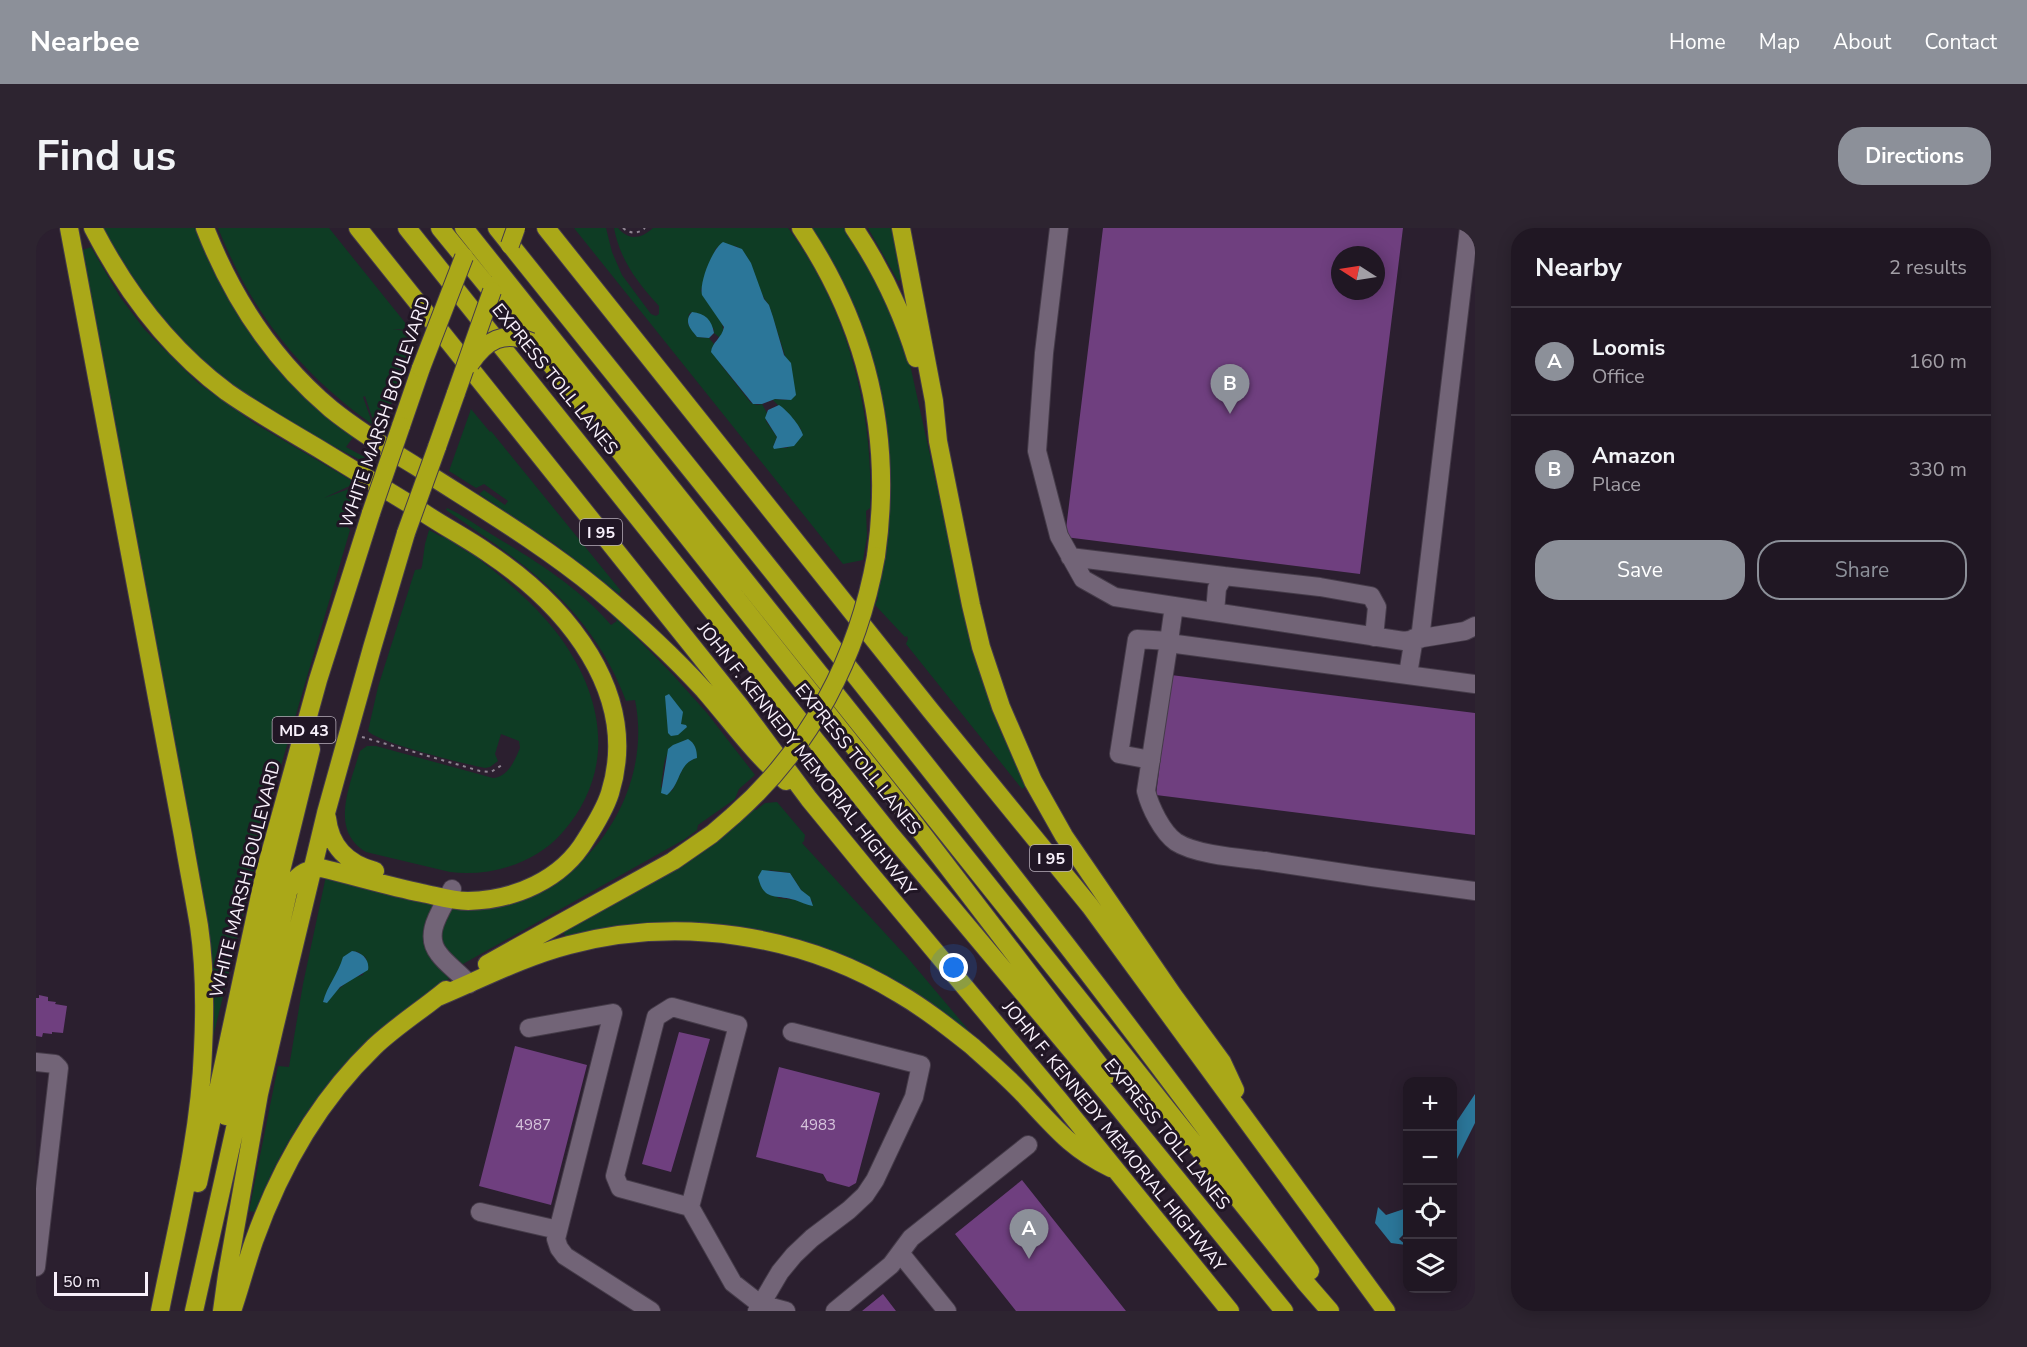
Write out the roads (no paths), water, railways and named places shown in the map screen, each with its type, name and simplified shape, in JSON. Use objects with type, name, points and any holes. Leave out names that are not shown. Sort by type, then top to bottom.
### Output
[{"type":"highway","points":[[69,228],[183,836],[201,951],[204,1029],[199,1099],[190,1160],[160,1311]]},
{"type":"highway","points":[[93,228],[116,271],[139,304],[174,345],[205,374],[266,417],[488,552],[533,588],[567,621],[587,650],[604,683],[615,713],[617,751],[609,795],[589,836],[575,855],[547,879],[519,892],[468,901],[438,887],[362,868],[340,851],[334,842],[327,813]]},
{"type":"highway","points":[[205,228],[224,271],[247,313],[277,354],[313,393],[369,437],[555,557],[594,587],[667,652],[761,758],[809,799]]},
{"type":"highway","name":"JOHN F. KENNEDY MEMORIAL HIGHWAY","points":[[358,228],[740,706],[809,799],[1230,1311]]},
{"type":"highway","name":"EXPRESS TOLL LANES","points":[[407,228],[891,835],[1112,1099],[1284,1311]]},
{"type":"highway","points":[[440,228],[546,358],[959,880],[1284,1311]]},
{"type":"highway","name":"EXPRESS TOLL LANES","points":[[497,228],[1035,904],[1189,1106],[1340,1311]]},
{"type":"highway","name":"MD 43","points":[[222,1311],[226,1275],[259,1094],[348,733],[406,533],[516,228]]},
{"type":"highway","name":"I 95","points":[[546,228],[1090,906],[1386,1311]]},
{"type":"highway","points":[[232,1311],[263,1217],[290,1160],[311,1123],[340,1083],[374,1048],[438,997],[673,861],[712,834],[762,789],[785,762],[832,690],[859,626],[867,599],[876,556],[881,503],[881,467],[872,389],[860,347],[847,311],[827,269],[801,228]]},
{"type":"highway","points":[[854,228],[883,277],[901,315],[914,352],[938,441]]},
{"type":"highway","points":[[901,228],[934,401],[938,441],[976,626],[994,688],[1043,801],[1073,850],[1222,1062],[1231,1079],[1241,1112]]},
{"type":"highway","points":[[470,231],[499,272],[1297,1273],[1330,1311]]},
{"type":"highway","name":"WHITE MARSH BOULEVARD","points":[[171,1311],[265,872],[318,680],[374,515],[401,426],[464,257],[470,231]]},
{"type":"highway","points":[[453,399],[471,362],[492,342],[511,336],[531,342]]},
{"type":"highway","points":[[188,1311],[258,964],[312,742],[374,515]]},
{"type":"highway","points":[[194,1311],[292,882],[313,869],[330,870],[450,894]]},
{"type":"highway","points":[[466,981],[568,945],[629,934],[676,932],[724,934],[793,948],[864,974],[916,1005],[987,1059],[1073,1146],[1117,1171]]},
{"type":"street","points":[[1059,228],[1044,354],[1037,451],[1059,536],[1083,579],[1115,597],[1404,641],[1465,631],[1475,626]]},
{"type":"street","points":[[1408,674],[1417,639],[1469,228]]},
{"type":"street","points":[[1070,557],[1320,587],[1371,596],[1377,607],[1374,637]]},
{"type":"street","points":[[1215,612],[1217,588],[1224,576]]},
{"type":"street","points":[[1174,606],[1146,791],[1164,828],[1175,841],[1191,849],[1475,891]]},
{"type":"street","points":[[1151,760],[1119,754],[1137,639],[1475,684]]},
{"type":"street","points":[[450,894],[433,929],[433,941],[439,954],[466,981]]},
{"type":"street","points":[[690,1207],[620,1188],[615,1176],[656,1017],[672,1007],[738,1025],[690,1207],[733,1284],[758,1307],[786,1311]]},
{"type":"street","points":[[529,1028],[613,1013],[556,1239],[565,1256],[651,1311]]},
{"type":"street","points":[[758,1307],[780,1272],[794,1256],[812,1238],[849,1210],[865,1195],[876,1180],[914,1097],[921,1065],[792,1032]]},
{"type":"street","points":[[36,1062],[55,1065],[59,1068],[36,1267]]},
{"type":"street","points":[[835,1311],[891,1265],[911,1238],[1028,1144]]},
{"type":"street","points":[[480,1212],[558,1230]]},
{"type":"street","points":[[900,1253],[947,1311]]},
{"type":"water","points":[[723,242],[742,249],[751,263],[764,299],[769,305],[784,355],[791,363],[796,395],[791,400],[775,399],[762,404],[753,404],[711,352],[724,327],[702,295],[702,290],[704,275],[711,259]]},
{"type":"water","points":[[692,312],[701,314],[712,324],[714,333],[709,338],[697,337],[690,328],[688,319]]},
{"type":"water","points":[[779,405],[793,418],[803,435],[794,446],[774,449],[777,437],[765,418],[768,410]]},
{"type":"water","points":[[669,694],[683,712],[681,724],[687,727],[678,735],[671,736],[668,733],[665,696]]},
{"type":"water","points":[[688,739],[695,747],[697,758],[686,764],[667,795],[661,793],[668,749]]},
{"type":"water","points":[[762,870],[790,873],[801,890],[810,897],[813,906],[767,894],[760,885],[758,877]]},
{"type":"water","points":[[352,951],[364,957],[368,963],[368,970],[340,987],[327,1003],[323,1002],[343,957]]},
{"type":"water","points":[[1475,1094],[1475,1123],[1457,1159],[1457,1131],[1457,1121]]},
{"type":"water","points":[[1378,1207],[1386,1215],[1403,1209],[1403,1235],[1399,1239],[1403,1245],[1391,1243],[1375,1223]]},
{"type":"place","name":"Amazon","points":[[1230,414]]},
{"type":"place","name":"Loomis","points":[[1029,1259]]}]
